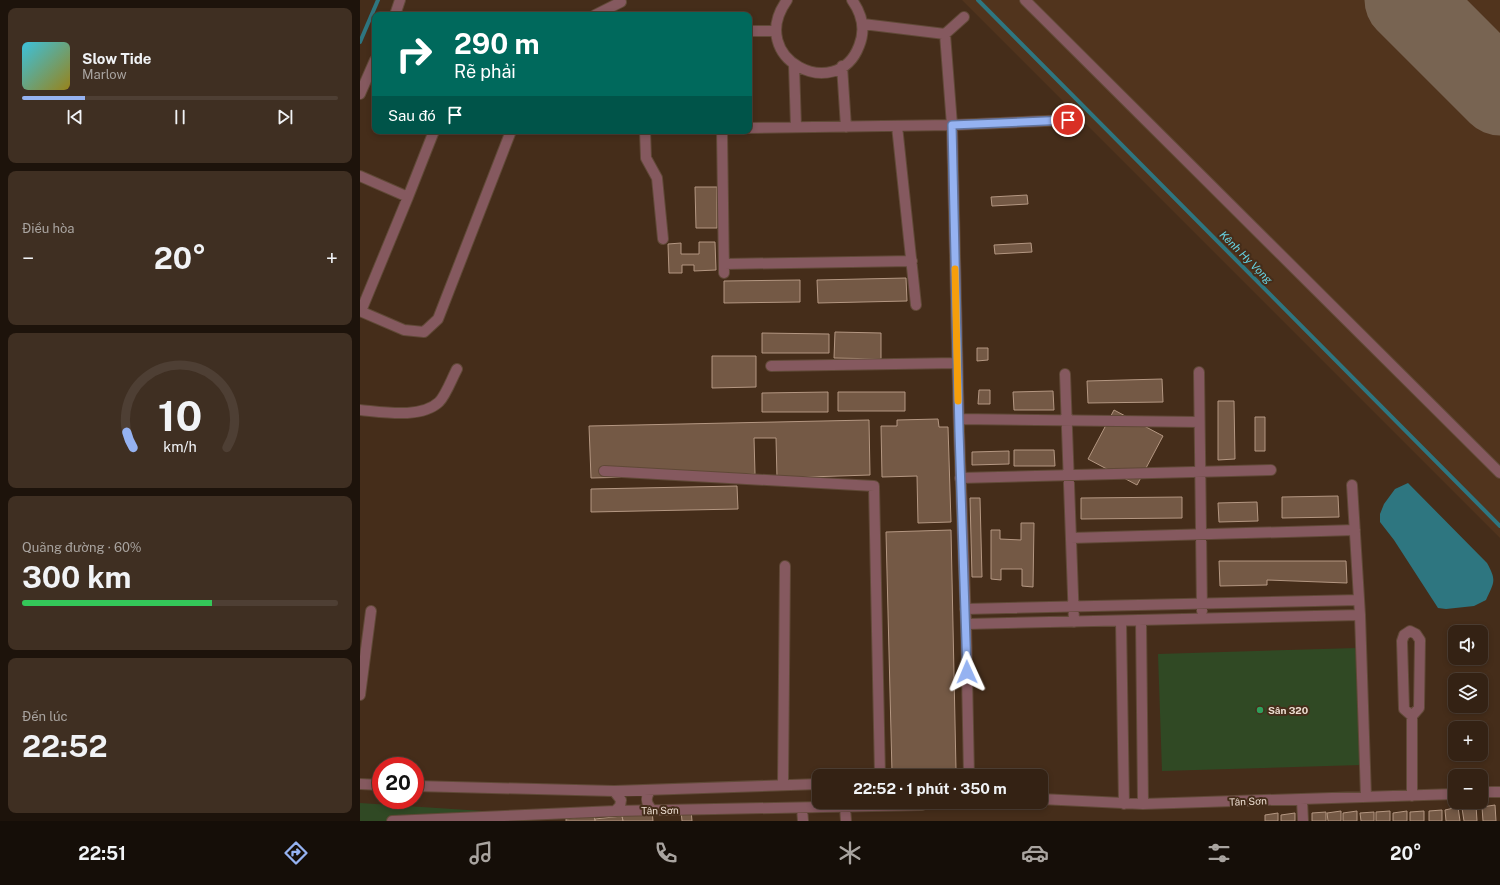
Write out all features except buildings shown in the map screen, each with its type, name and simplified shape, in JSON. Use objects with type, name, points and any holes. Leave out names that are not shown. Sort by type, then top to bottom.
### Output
[{"type":"street","points":[[395,12],[400,0]]},
{"type":"street","points":[[787,0],[779,13],[776,31],[778,42],[784,54],[794,65],[807,71],[821,73],[836,70],[848,63],[857,52],[862,38],[863,24],[859,10],[852,0]]},
{"type":"street","points":[[1025,0],[1500,472]]},
{"type":"street","points":[[601,12],[621,2]]},
{"type":"street","points":[[863,24],[945,34],[964,17]]},
{"type":"street","points":[[752,31],[776,31]]},
{"type":"street","points":[[945,34],[952,125],[958,419],[966,624],[969,769]]},
{"type":"street","points":[[794,65],[796,127]]},
{"type":"street","points":[[842,66],[846,126]]},
{"type":"street","points":[[360,94],[372,67]]},
{"type":"street","points":[[752,128],[952,125],[1068,120]]},
{"type":"street","points":[[897,126],[916,305]]},
{"type":"street","points":[[433,134],[360,311],[404,330],[424,332],[438,319],[510,134]]},
{"type":"street","points":[[645,134],[646,158],[657,178],[663,239]]},
{"type":"street","points":[[722,134],[724,268],[912,261]]},
{"type":"street","points":[[360,176],[408,197]]},
{"type":"street","points":[[771,366],[957,363]]},
{"type":"street","points":[[360,410],[396,414],[428,410],[440,401],[457,369]]},
{"type":"street","points":[[1199,372],[1202,619]]},
{"type":"street","points":[[1065,374],[1074,622]]},
{"type":"street","points":[[958,419],[1199,422]]},
{"type":"street","points":[[960,478],[1270,470]]},
{"type":"street","points":[[604,471],[874,486],[880,769]]},
{"type":"street","points":[[1352,484],[1360,615],[1366,797]]},
{"type":"street","points":[[1071,538],[1355,530]]},
{"type":"street","points":[[782,785],[784,566]]},
{"type":"street","points":[[965,609],[1359,600]]},
{"type":"street","points":[[360,695],[370,611]]},
{"type":"street","points":[[966,624],[1360,615]]},
{"type":"street","points":[[1141,620],[1144,804]]},
{"type":"street","points":[[1121,621],[1124,804]]},
{"type":"street","points":[[1412,716],[1404,709],[1402,641],[1404,635],[1410,631],[1416,634],[1420,640],[1419,708],[1412,716],[1412,796]]},
{"type":"street","points":[[360,784],[372,785]]},
{"type":"street","name":"Tân Sơn","points":[[424,786],[614,791],[812,784]]},
{"type":"street","points":[[650,790],[646,801],[652,810]]},
{"type":"street","points":[[614,791],[621,800],[620,806],[615,811]]},
{"type":"street","points":[[1488,792],[1500,792]]},
{"type":"street","name":"Tân Sơn","points":[[1048,799],[1144,804],[1448,794]]},
{"type":"street","points":[[1302,800],[1303,821]]},
{"type":"street","points":[[802,808],[803,821]]},
{"type":"street","name":"Tân Sơn","points":[[392,821],[537,818],[615,811],[812,808]]},
{"type":"street","points":[[845,809],[846,821]]},
{"type":"street","points":[[663,810],[664,821]]},
{"type":"shaded area","points":[[962,0],[1500,0],[1500,538]]},
{"type":"green space","name":"Sân 320","points":[[1357,648],[1361,765],[1162,771],[1158,654]]},
{"type":"green space","points":[[360,803],[372,804],[372,809],[424,809],[424,807],[515,813],[448,821],[360,821]]},
{"type":"water","points":[[1408,483],[1487,563],[1492,574],[1493,582],[1486,600],[1474,606],[1446,609],[1438,608],[1394,540],[1380,522],[1380,514],[1384,504],[1395,489]]},
{"type":"waterway","name":"Kênh Hy Vọng","points":[[373,12],[378,0]]},
{"type":"waterway","name":"Kênh Hy Vọng","points":[[978,0],[1500,526]]},
{"type":"waterway","name":"Kênh Hy Vọng","points":[[360,42],[372,14]]},
{"type":"runway","points":[[1407,0],[1500,93]]},
{"type":"slow traffic","points":[[955,269],[958,401]]},
{"type":"place","name":"Sân 320","points":[[1260,710]]},
{"type":"route","points":[[967,672],[959,431],[952,125],[1068,120]]}]
